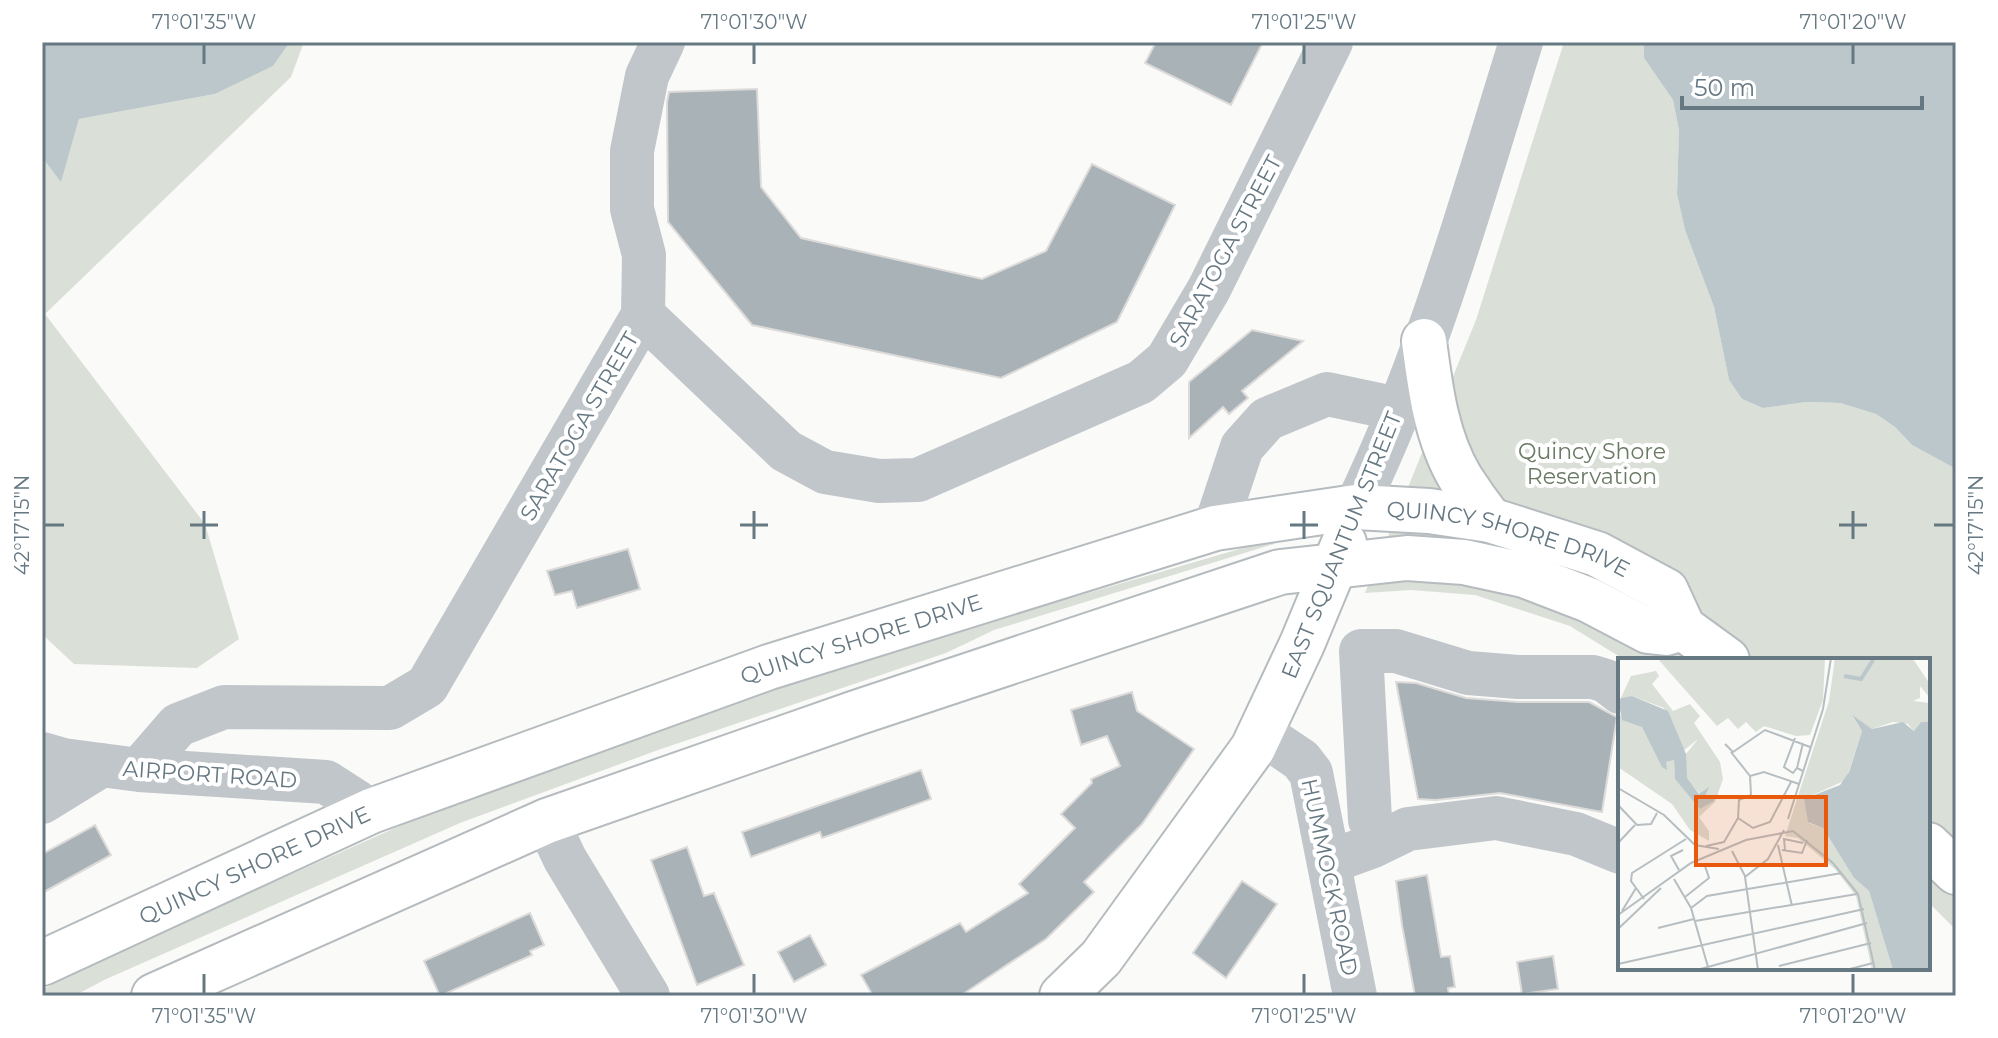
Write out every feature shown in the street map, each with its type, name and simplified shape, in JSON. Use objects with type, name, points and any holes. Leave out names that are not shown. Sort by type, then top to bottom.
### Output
[{"type":"main road","points":[[1424,341],[1432,399],[1448,451],[1460,478],[1490,520]]},
{"type":"main road","name":"QUINCY SHORE DRIVE","points":[[42,963],[371,811],[769,667],[1215,528],[1356,507],[1429,511],[1490,520],[1571,544],[1628,569],[1666,591],[1707,650]]},
{"type":"main road","name":"EAST SQUANTUM STREET","points":[[1062,996],[1110,947],[1261,733],[1337,564],[1356,507]]},
{"type":"main road","name":"QUINCY SHORE DRIVE","points":[[154,996],[547,821],[856,713],[1280,572],[1407,558],[1464,562],[1524,575],[1589,600],[1648,631],[1666,633],[1707,650]]},
{"type":"main road","points":[[1930,847],[1956,872]]},
{"type":"street","points":[[643,315],[644,255],[632,209],[632,151],[647,76],[663,42]]},
{"type":"street","name":"SARATOGA STREET","points":[[42,802],[120,768],[178,725],[224,707],[390,708],[427,686],[643,315],[786,451],[825,472],[879,481],[918,480],[1141,382],[1167,360],[1209,289],[1331,42]]},
{"type":"street","name":"EAST SQUANTUM STREET","points":[[1356,507],[1377,463],[1456,252],[1521,42]]},
{"type":"street","points":[[1215,528],[1242,447],[1267,419],[1327,394],[1398,409]]},
{"type":"street","points":[[1329,862],[1373,846],[1389,824],[1361,651],[1396,651],[1468,673],[1593,677],[1606,681],[1618,690]]},
{"type":"street","name":"HUMMOCK ROAD","points":[[1261,733],[1301,760],[1311,773],[1355,996]]},
{"type":"street","name":"AIRPORT ROAD","points":[[42,754],[120,768],[326,782],[371,811]]},
{"type":"street","points":[[1320,809],[1389,824],[1496,818],[1576,834],[1618,851]]},
{"type":"street","points":[[547,821],[565,859],[648,996]]},
{"type":"green space","points":[[290,42],[304,42],[291,77],[45,314],[205,524],[239,639],[197,668],[74,664],[42,634],[42,157],[61,181],[79,119],[215,94],[273,66]]},
{"type":"green space","name":"Quincy Shore Reservation","points":[[1564,42],[1644,42],[1644,58],[1673,100],[1679,130],[1677,194],[1685,230],[1714,307],[1729,380],[1742,399],[1763,408],[1806,402],[1840,403],[1876,414],[1895,427],[1912,445],[1956,469],[1956,930],[1930,904],[1930,658],[1622,658],[1570,626],[1475,595],[1411,590],[1365,593],[1476,320]]},
{"type":"green space","points":[[1274,539],[1274,544],[994,630],[946,653],[658,750],[460,823],[74,996],[42,996],[42,990],[95,962],[451,803],[855,661]]},
{"type":"shaded area","points":[[42,42],[290,42],[273,66],[215,94],[79,119],[61,182],[42,157]]},
{"type":"shaded area","points":[[1644,42],[1956,42],[1956,469],[1912,445],[1895,427],[1876,414],[1840,403],[1806,402],[1763,408],[1742,399],[1729,380],[1714,307],[1685,230],[1677,194],[1679,130],[1673,100],[1644,58]]},
{"type":"building","points":[[1156,42],[1263,42],[1231,105],[1145,63]]},
{"type":"building","points":[[757,89],[761,187],[801,238],[982,279],[1046,251],[1092,164],[1175,205],[1117,322],[1001,378],[752,325],[668,222],[667,102],[669,92]]},
{"type":"building","points":[[1252,330],[1303,341],[1242,391],[1248,398],[1229,414],[1223,407],[1189,438],[1189,382]]},
{"type":"building","points":[[628,549],[640,589],[577,608],[572,591],[555,595],[547,571]]},
{"type":"building","points":[[1396,682],[1416,683],[1466,698],[1589,702],[1617,717],[1602,812],[1500,793],[1418,799]]},
{"type":"building","points":[[1132,692],[1137,711],[1194,749],[1142,824],[1084,882],[1094,892],[1046,939],[960,996],[873,996],[861,975],[960,923],[966,932],[1028,893],[1019,884],[1075,828],[1061,814],[1092,783],[1091,779],[1120,766],[1107,736],[1081,745],[1071,710]]},
{"type":"building","points":[[921,770],[931,799],[822,838],[820,832],[751,857],[742,832]]},
{"type":"building","points":[[95,825],[111,855],[42,893],[42,854]]},
{"type":"building","points":[[687,847],[704,896],[714,893],[744,965],[697,985],[651,860]]},
{"type":"building","points":[[1427,875],[1441,957],[1450,956],[1455,987],[1448,988],[1449,996],[1415,996],[1402,925],[1396,881]]},
{"type":"building","points":[[1242,881],[1277,904],[1226,978],[1193,953]]},
{"type":"building","points":[[530,913],[544,945],[530,951],[532,955],[440,996],[424,961]]},
{"type":"building","points":[[810,935],[826,965],[794,982],[778,952]]},
{"type":"building","points":[[1553,956],[1558,989],[1522,994],[1517,962]]}]
